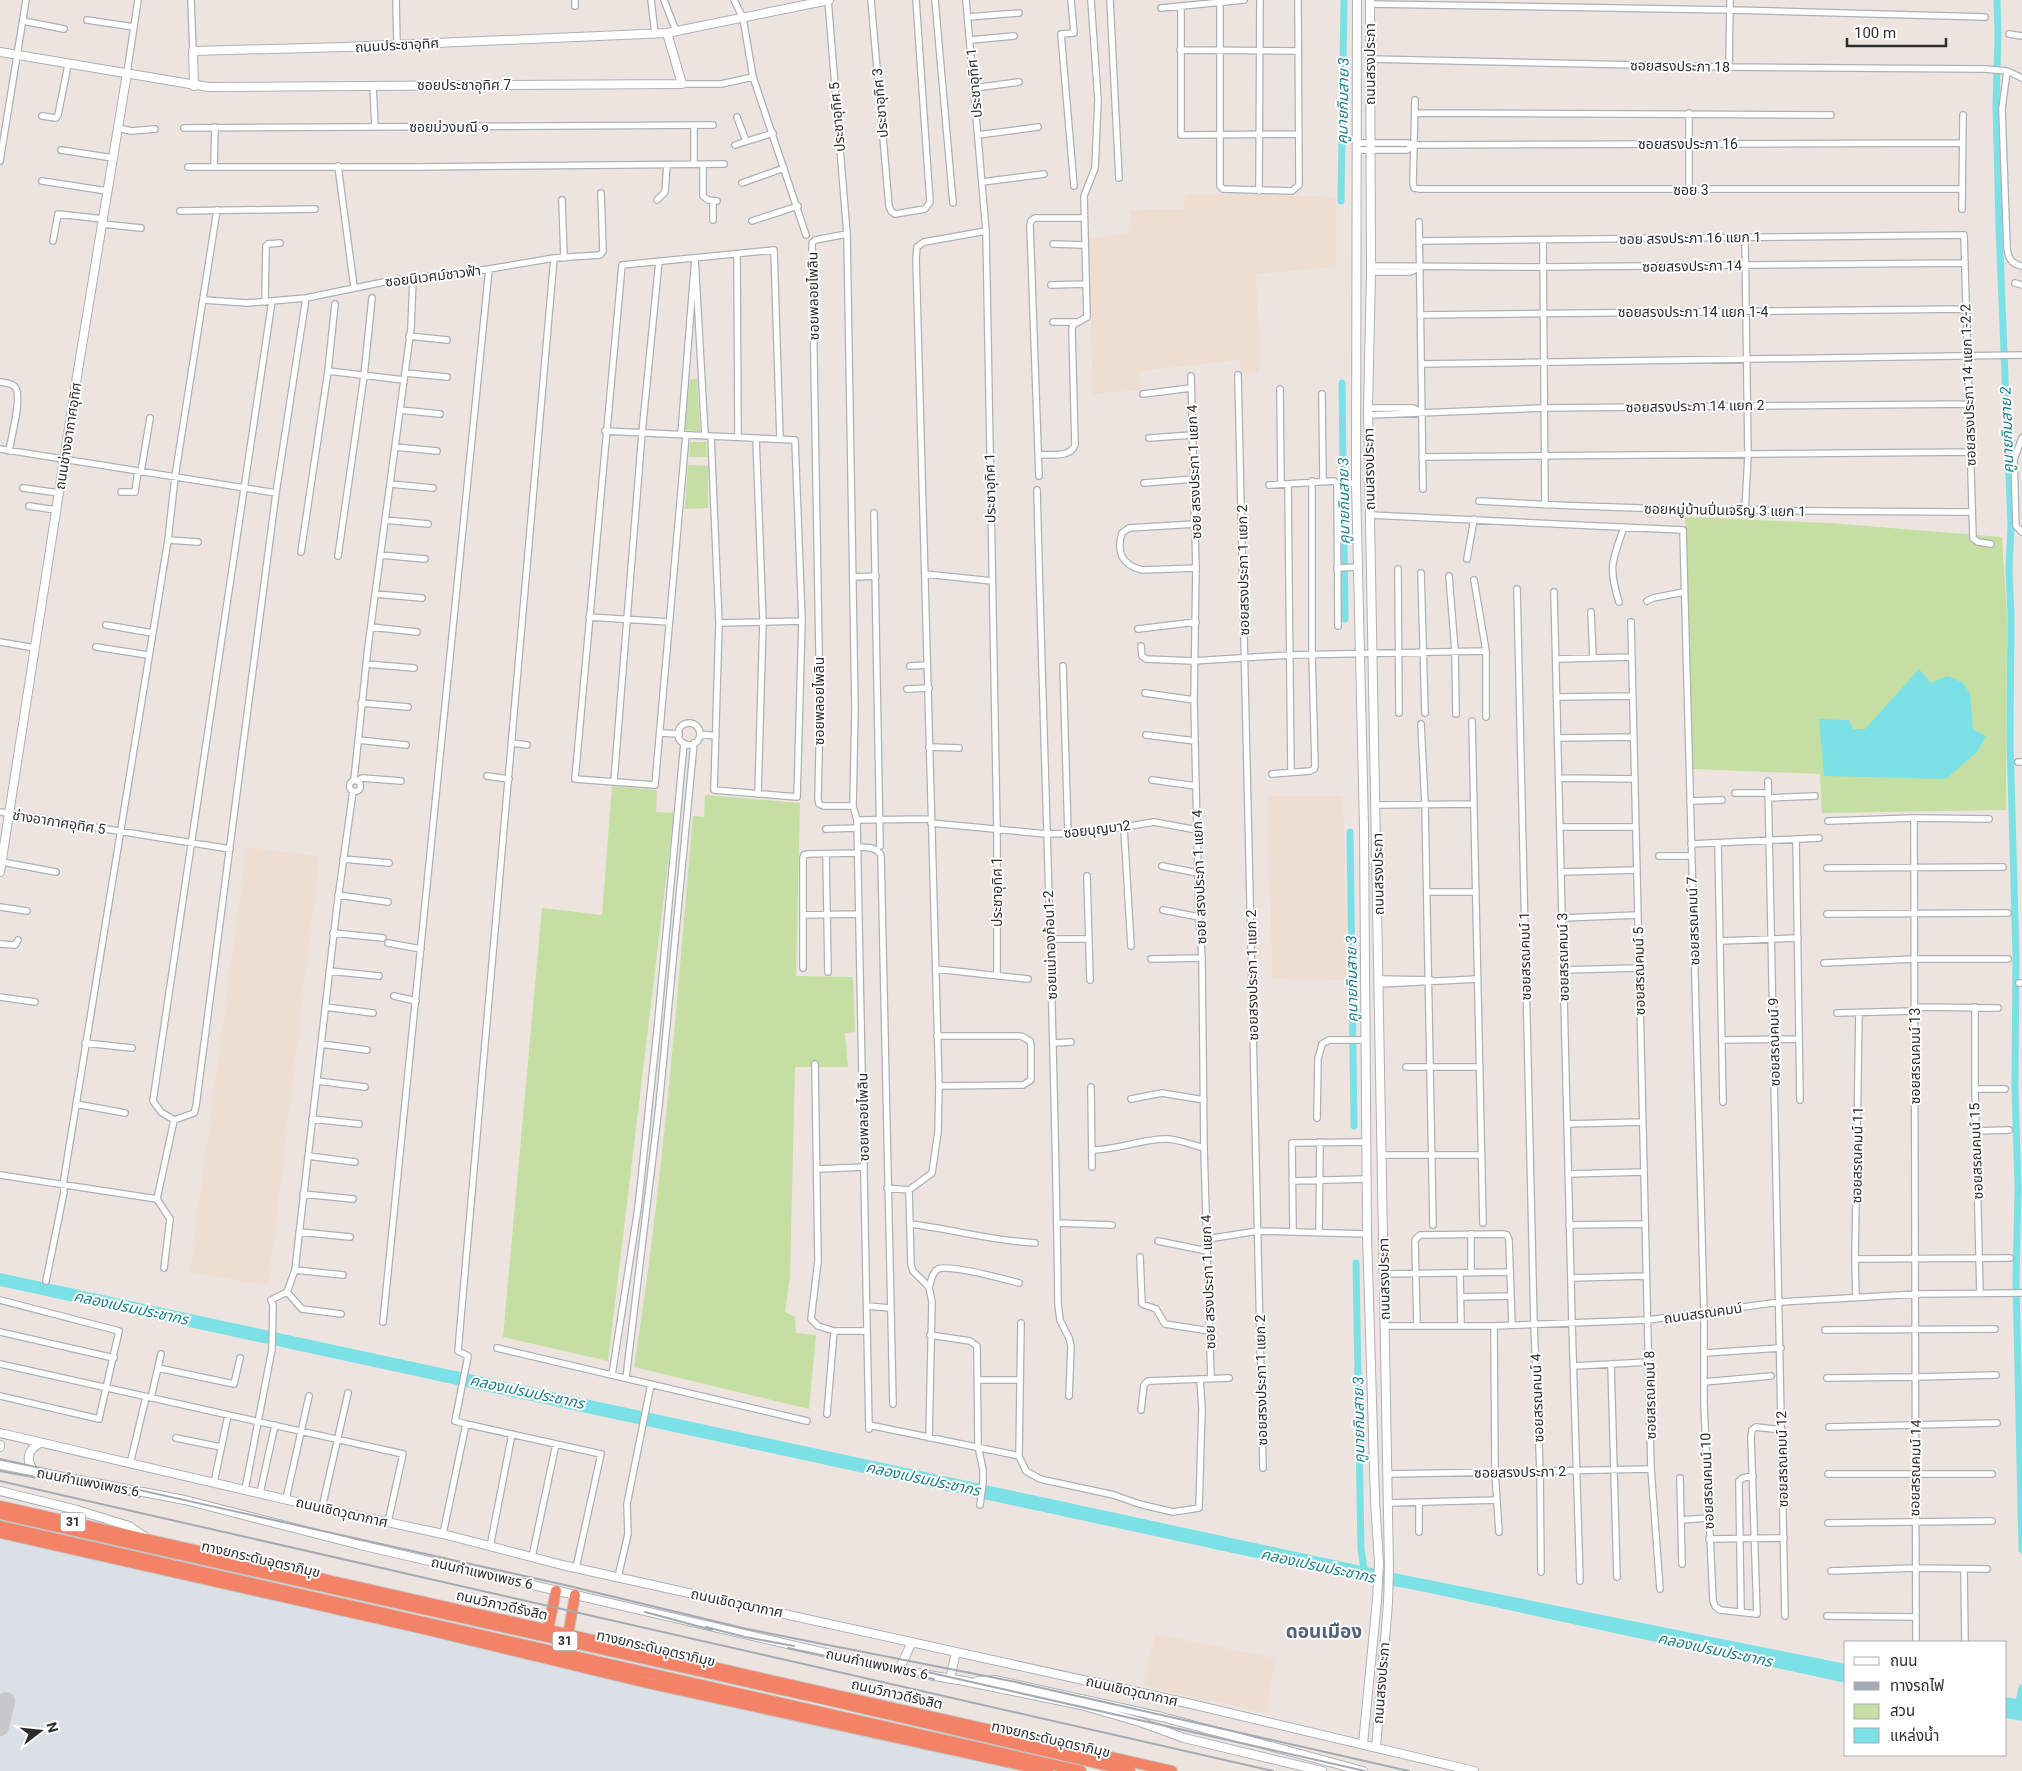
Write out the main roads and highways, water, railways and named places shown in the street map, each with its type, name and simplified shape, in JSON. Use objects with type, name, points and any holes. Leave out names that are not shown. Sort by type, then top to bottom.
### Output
[{"type":"highway","name":"ถนนวิภาวดีรังสิต","points":[[0,1506],[1172,1771]]},
{"type":"highway","name":"ทางยกระดับอุตราภิมุข","points":[[0,1514],[813,1697],[1130,1771]]},
{"type":"highway","name":"ทางยกระดับอุตราภิมุข","points":[[0,1526],[1081,1771]]},
{"type":"highway","name":"31","points":[[0,1533],[424,1629],[648,1683],[1048,1771]]},
{"type":"highway","points":[[548,1630],[556,1591]]},
{"type":"highway","points":[[568,1635],[575,1595]]},
{"type":"main road","name":"ถนนประชาอุทิศ","points":[[194,86],[193,51],[397,45],[655,32],[667,33],[829,0]]},
{"type":"main road","name":"ถนนสรงประภา","points":[[1356,0],[1353,483],[1358,567],[1364,827],[1365,1030],[1361,1040],[1366,1142],[1374,1501],[1378,1563],[1377,1600],[1363,1744]]},
{"type":"main road","name":"ถนนสรงประภา","points":[[1370,2],[1370,515],[1377,805],[1379,1030],[1389,1568],[1388,1603],[1376,1747]]},
{"type":"main road","name":"ซอยประชาอุทิศ 7","points":[[194,86],[682,84],[667,33]]},
{"type":"main road","points":[[0,52],[194,86]]},
{"type":"main road","name":"ถนนช่างอากาศอุทิศ","points":[[0,872],[56,510],[127,73]]},
{"type":"main road","points":[[1365,1030],[1379,1030]]},
{"type":"main road","name":"ถนนเชิดวุฒากาศ","points":[[0,1433],[322,1508],[443,1534],[576,1568],[1187,1703],[1474,1771]]},
{"type":"main road","points":[[34,1472],[30,1466],[28,1455],[30,1450],[40,1443]]},
{"type":"main road","name":"ถนนกำแพงเพชร 6","points":[[0,1465],[185,1500],[360,1545],[899,1670],[1081,1705],[1140,1722],[1184,1738],[1322,1771]]},
{"type":"main road","points":[[0,1492],[77,1510],[129,1526],[147,1538]]},
{"type":"main road","points":[[899,1670],[912,1642]]},
{"type":"main road","points":[[950,1679],[956,1652]]},
{"type":"main road","name":"ถนนกำแพงเพชร 6","points":[[964,1681],[995,1680],[1162,1717],[1363,1771]]},
{"type":"water","points":[[1919,669],[1931,683],[1947,676],[1962,682],[1970,693],[1973,729],[1986,736],[1977,752],[1946,779],[1824,776],[1819,719],[1849,720],[1853,729],[1865,729]]},
{"type":"water","name":"คลองเปรมประชากร","points":[[0,1273],[1399,1574],[1844,1664],[1844,1683],[1411,1589],[1367,1582],[0,1286]]},
{"type":"water","points":[[2007,1697],[2022,1700],[2022,1721],[2007,1718]]},
{"type":"waterway","name":"คูนายกิมสาย 3","points":[[1341,201],[1344,0]]},
{"type":"waterway","name":"คูนายกิมสาย 2","points":[[1997,0],[1996,105],[1999,227],[2011,526],[2009,570],[2011,615],[2010,739],[2016,956],[2015,1087],[2018,1188],[2016,1282],[2022,1550]]},
{"type":"waterway","name":"คูนายกิมสาย 3","points":[[1342,383],[1345,619]]},
{"type":"waterway","name":"คูนายกิมสาย 3","points":[[1350,832],[1354,1126]]},
{"type":"waterway","name":"คูนายกิมสาย 3","points":[[1356,1263],[1361,1549],[1365,1575]]},
{"type":"waterway","name":"คูนายกิมสาย 2","points":[[2018,1707],[2022,1688]]},
{"type":"railway","points":[[0,1459],[565,1585],[747,1629],[1011,1681],[1409,1771]]},
{"type":"railway","points":[[0,1471],[140,1497]]},
{"type":"railway","points":[[0,1481],[1273,1771]]},
{"type":"railway","points":[[645,1612],[712,1630]]},
{"type":"railway","points":[[706,1627],[745,1637],[794,1646]]},
{"type":"railway","points":[[788,1648],[934,1679]]},
{"type":"railway","points":[[927,1672],[1365,1771]]},
{"type":"district","name":"ดอนเมือง","points":[[1324,1631]]}]
